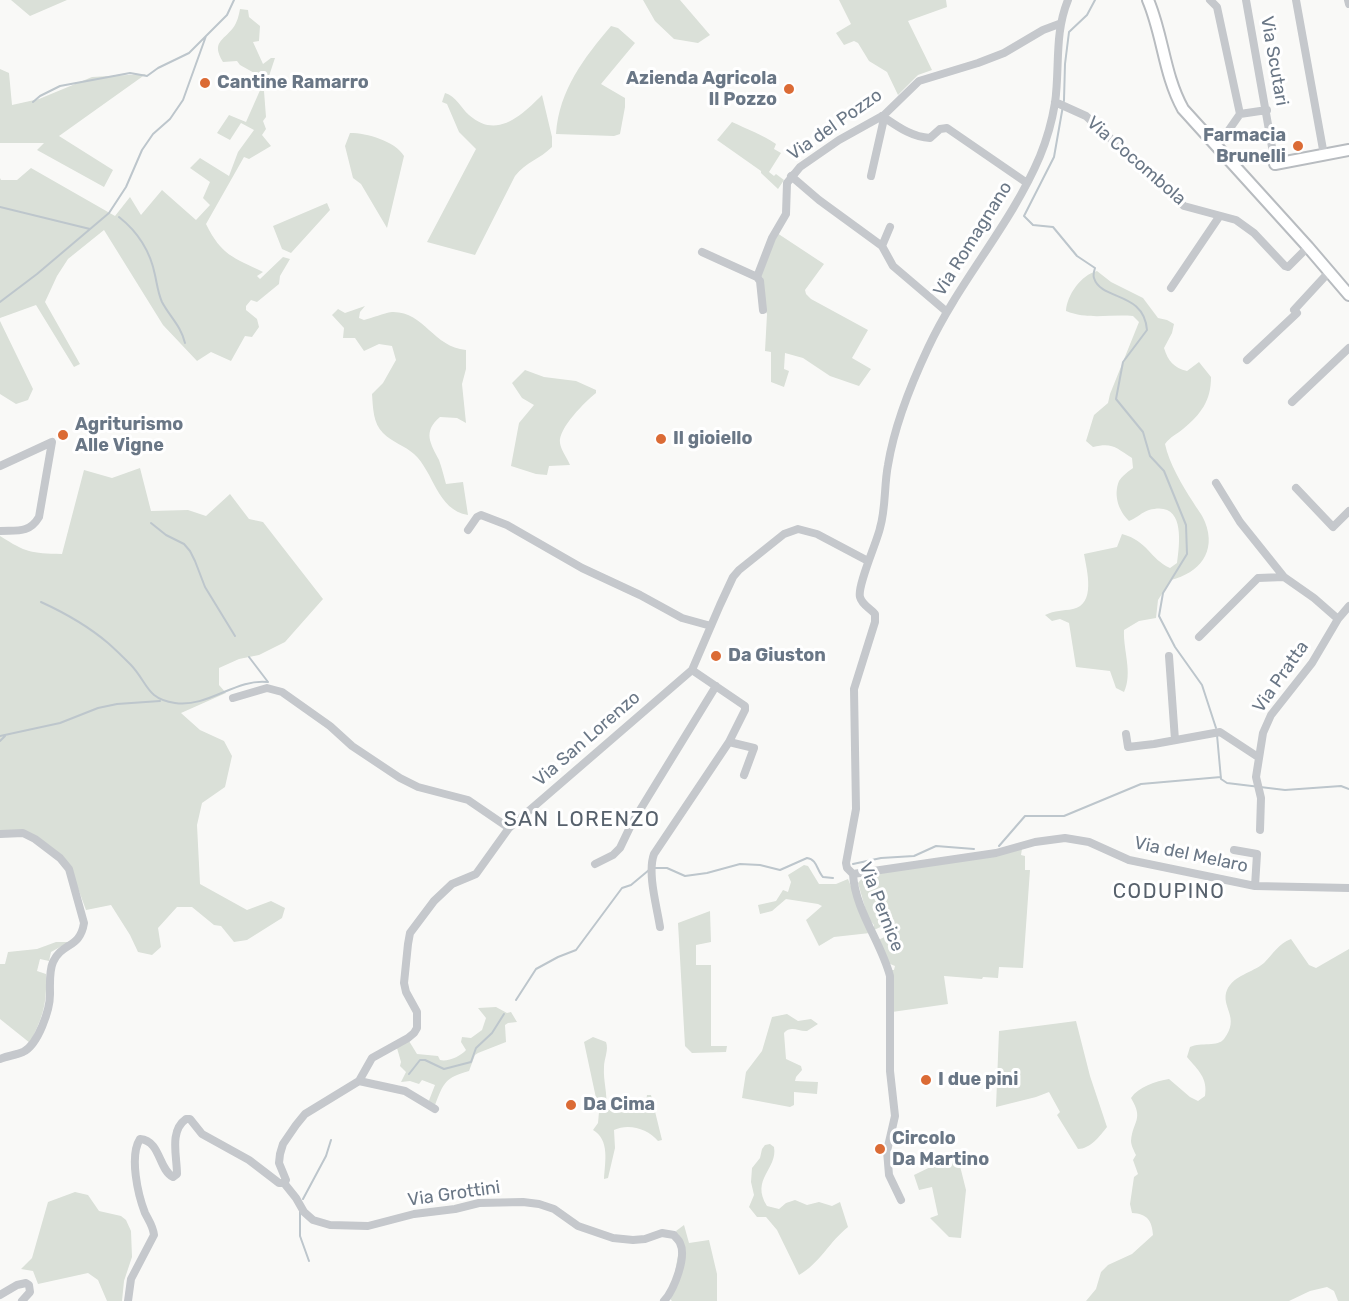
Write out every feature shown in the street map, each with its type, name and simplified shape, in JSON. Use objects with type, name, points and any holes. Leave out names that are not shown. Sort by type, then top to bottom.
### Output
[{"type":"street","name":"Via Romagnano","points":[[868,561],[881,526],[888,466],[919,368],[947,312],[993,243],[1027,183],[1060,105],[1059,24],[1068,0]]},
{"type":"street","points":[[1148,0],[1176,95],[1183,109],[1308,247],[1349,296]]},
{"type":"street","points":[[1210,0],[1217,7],[1240,114]]},
{"type":"street","name":"Via Scutari","points":[[1246,0],[1275,164]]},
{"type":"street","points":[[1296,0],[1324,155]]},
{"type":"street","name":"Via del Pozzo","points":[[757,277],[772,238],[786,214],[787,183],[800,167],[839,140],[882,116],[919,81],[987,60],[1059,24]]},
{"type":"street","name":"Via Cocombola","points":[[1060,105],[1086,116],[1184,206],[1236,220],[1254,233],[1285,266],[1288,267],[1308,247]]},
{"type":"street","points":[[1217,147],[1240,114],[1266,110]]},
{"type":"street","name":"Via Romagnano","points":[[882,116],[912,135],[924,138],[930,138],[940,129],[947,128],[1027,183]]},
{"type":"street","points":[[871,176],[883,123],[882,116]]},
{"type":"street","points":[[1275,164],[1349,150]]},
{"type":"street","name":"Via Romagnano","points":[[791,176],[819,200],[882,246],[893,266],[947,312]]},
{"type":"street","points":[[1171,288],[1219,217]]},
{"type":"street","points":[[882,246],[891,227]]},
{"type":"street","points":[[702,252],[757,277],[760,281],[763,310]]},
{"type":"street","points":[[1247,360],[1297,313],[1294,310],[1329,272]]},
{"type":"street","points":[[1292,402],[1327,366],[1349,348]]},
{"type":"street","points":[[0,466],[52,442],[39,517],[35,523],[22,531],[0,531]]},
{"type":"street","points":[[1216,483],[1240,522],[1284,577],[1314,598],[1338,619]]},
{"type":"street","points":[[1296,488],[1333,527],[1349,511]]},
{"type":"street","points":[[468,530],[481,515],[507,525],[582,568],[682,618],[711,626]]},
{"type":"street","name":"Via San Lorenzo","points":[[284,1184],[286,1180],[279,1163],[283,1144],[305,1114],[359,1081],[372,1058],[408,1038],[417,1028],[417,1012],[406,992],[404,983],[410,933],[444,890],[476,874],[509,828],[692,670],[733,577],[784,534],[791,531],[803,530],[817,534],[868,561]]},
{"type":"street","name":"Via Pernice","points":[[868,561],[859,595],[875,614],[875,622],[854,689],[856,801],[846,863],[890,976],[890,1071],[895,1116],[887,1151],[889,1175],[902,1200]]},
{"type":"street","points":[[1199,637],[1258,578],[1284,577]]},
{"type":"street","name":"Via Pratta","points":[[1260,830],[1260,790],[1256,777],[1263,733],[1271,715],[1312,663],[1338,619],[1349,606]]},
{"type":"street","points":[[1169,656],[1175,740]]},
{"type":"street","points":[[660,927],[651,862],[729,742],[745,710],[745,706],[692,670]]},
{"type":"street","points":[[595,864],[613,855],[620,848],[632,823],[716,686]]},
{"type":"street","points":[[233,698],[267,688],[282,692],[330,726],[352,746],[400,778],[418,788],[468,800],[509,828]]},
{"type":"street","points":[[1126,734],[1128,747],[1220,732],[1258,757]]},
{"type":"street","points":[[729,742],[754,748],[744,775]]},
{"type":"street","points":[[0,834],[23,833],[60,858],[69,869],[84,924],[78,941],[60,951],[54,959],[51,967],[50,1005],[29,1047],[23,1052],[0,1059]]},
{"type":"street","name":"Via del Melaro","points":[[851,873],[971,857],[1035,842],[1065,838],[1089,842],[1129,860],[1255,886],[1349,888]]},
{"type":"street","points":[[1234,850],[1257,854],[1255,886]]},
{"type":"street","points":[[359,1081],[405,1091],[435,1109]]},
{"type":"street","points":[[128,1301],[131,1279],[154,1235],[145,1212],[136,1175],[136,1144],[140,1139],[149,1142],[165,1171],[173,1177],[177,1174],[177,1131],[183,1121],[190,1119],[202,1134],[249,1160],[279,1183],[284,1184]]},
{"type":"street","name":"Via Grottini","points":[[284,1184],[304,1212],[313,1220],[330,1225],[368,1226],[414,1214],[455,1209],[479,1203],[523,1202],[554,1209],[578,1226],[612,1238],[633,1240],[645,1239],[662,1233],[674,1235],[680,1243],[681,1262],[669,1296],[664,1301]]},
{"type":"street","points":[[0,1295],[17,1284],[26,1283],[29,1285],[30,1292],[22,1301]]},
{"type":"shaded area","points":[[11,0],[67,0],[30,16]]},
{"type":"shaded area","points":[[643,0],[680,0],[710,35],[698,43],[674,39],[655,21]]},
{"type":"shaded area","points":[[839,0],[946,0],[947,7],[908,21],[932,70],[918,75],[898,95],[887,72],[869,61],[858,43],[854,41],[844,45],[836,33],[851,24]]},
{"type":"shaded area","points":[[240,9],[248,10],[249,17],[260,26],[259,41],[253,42],[263,64],[275,58],[264,91],[266,117],[263,121],[266,129],[262,135],[271,146],[249,159],[244,157],[206,224],[223,249],[236,259],[263,272],[257,276],[260,279],[283,257],[290,259],[280,276],[279,284],[257,302],[251,300],[246,306],[246,310],[257,319],[259,327],[252,337],[245,336],[231,361],[211,352],[197,361],[163,325],[104,230],[68,259],[45,302],[80,364],[74,367],[36,305],[0,318],[0,178],[1,180],[17,180],[31,168],[115,216],[130,197],[141,215],[162,190],[196,220],[210,205],[203,198],[210,182],[190,168],[200,158],[229,176],[238,152],[254,130],[241,123],[230,140],[217,133],[229,115],[246,122],[265,79],[237,61],[223,62],[218,50],[220,42],[238,19]]},
{"type":"shaded area","points":[[611,26],[618,28],[635,43],[601,84],[625,98],[620,134],[614,136],[556,134],[562,103],[568,89],[591,50]]},
{"type":"shaded area","points":[[0,69],[9,73],[12,105],[39,99],[92,77],[146,74],[59,136],[113,170],[104,187],[37,150],[44,143],[0,143]]},
{"type":"shaded area","points":[[445,93],[455,99],[469,115],[489,125],[509,122],[542,95],[552,137],[552,147],[515,176],[475,255],[427,242],[476,149],[459,132],[447,104],[442,102]]},
{"type":"shaded area","points":[[732,122],[776,144],[774,149],[781,153],[769,172],[784,180],[778,189],[761,171],[717,140]]},
{"type":"shaded area","points":[[350,133],[380,139],[394,146],[404,156],[387,228],[361,184],[353,178],[345,146]]},
{"type":"shaded area","points":[[327,203],[330,210],[291,253],[282,249],[273,226]]},
{"type":"shaded area","points":[[777,233],[824,264],[805,290],[806,294],[811,299],[868,330],[852,358],[871,369],[859,386],[830,376],[803,358],[785,353],[784,369],[789,371],[784,387],[771,382],[771,352],[765,351],[767,314],[763,304],[763,278],[760,276]]},
{"type":"shaded area","points":[[1097,271],[1111,282],[1143,298],[1158,318],[1174,324],[1164,348],[1172,363],[1187,371],[1199,362],[1211,377],[1207,400],[1200,412],[1165,444],[1176,474],[1205,522],[1209,543],[1207,552],[1203,560],[1190,572],[1171,580],[1158,600],[1156,618],[1139,621],[1124,630],[1128,677],[1124,692],[1116,688],[1110,671],[1076,667],[1069,623],[1060,619],[1052,621],[1045,615],[1073,609],[1085,601],[1088,586],[1084,554],[1117,547],[1122,534],[1138,541],[1170,568],[1177,563],[1178,524],[1169,511],[1149,510],[1129,521],[1122,513],[1117,498],[1117,487],[1120,479],[1133,468],[1132,458],[1114,447],[1105,445],[1093,447],[1086,441],[1094,415],[1108,403],[1139,322],[1133,316],[1091,316],[1066,311],[1069,299],[1080,281]]},
{"type":"shaded area","points":[[365,306],[359,318],[364,320],[392,312],[403,313],[421,323],[445,343],[466,350],[466,369],[462,384],[466,423],[457,418],[440,417],[431,428],[430,438],[446,484],[463,482],[468,515],[449,506],[414,454],[387,436],[377,425],[372,394],[383,383],[396,360],[392,346],[379,344],[364,351],[355,338],[343,338],[344,328],[332,315],[338,309],[345,313]]},
{"type":"shaded area","points":[[0,321],[33,389],[28,400],[16,404],[0,394]]},
{"type":"shaded area","points":[[525,370],[544,377],[576,381],[596,390],[596,393],[580,408],[563,430],[560,443],[570,465],[549,466],[547,475],[511,466],[519,423],[534,405],[522,398],[512,383]]},
{"type":"shaded area","points":[[140,468],[151,511],[188,510],[206,516],[230,494],[249,519],[263,522],[323,599],[285,642],[259,655],[239,659],[219,668],[219,685],[226,693],[181,713],[200,730],[224,741],[232,756],[225,787],[202,803],[197,825],[200,884],[247,910],[271,901],[285,908],[282,918],[247,940],[234,942],[221,926],[214,925],[192,907],[177,907],[158,928],[161,947],[152,955],[138,952],[111,905],[86,910],[69,864],[28,834],[0,837],[0,536],[29,551],[62,554],[84,470],[112,478]]},
{"type":"shaded area","points":[[1022,849],[1021,855],[1025,856],[1025,870],[1030,870],[1023,968],[999,967],[998,978],[944,976],[948,1004],[892,1012],[892,970],[895,966],[888,963],[878,940],[891,934],[887,924],[874,930],[874,925],[868,918],[858,883],[864,876]]},
{"type":"shaded area","points":[[804,865],[808,866],[819,884],[836,884],[848,879],[870,933],[834,937],[819,946],[806,920],[822,906],[786,899],[772,911],[760,914],[758,905],[776,901],[783,890],[788,892],[791,882],[788,875]]},
{"type":"shaded area","points":[[710,911],[711,942],[696,945],[696,965],[711,965],[711,1046],[727,1046],[726,1052],[692,1053],[685,1046],[678,923]]},
{"type":"shaded area","points":[[1291,939],[1309,965],[1316,968],[1349,949],[1349,1301],[1338,1301],[1334,1291],[1327,1287],[1310,1291],[1289,1301],[1086,1301],[1096,1289],[1101,1272],[1108,1265],[1132,1254],[1153,1235],[1148,1219],[1132,1213],[1130,1204],[1134,1177],[1138,1174],[1133,1160],[1136,1155],[1131,1141],[1137,1111],[1131,1098],[1148,1085],[1169,1079],[1198,1101],[1205,1096],[1204,1079],[1187,1057],[1190,1047],[1218,1043],[1224,1039],[1231,1024],[1226,1002],[1230,985],[1264,963],[1279,946]]},
{"type":"shaded area","points":[[56,942],[69,942],[51,952],[49,961],[40,959],[37,971],[46,974],[46,994],[41,1017],[30,1043],[0,1019],[0,964],[5,964],[8,952],[37,949]]},
{"type":"shaded area","points":[[496,1007],[507,1013],[511,1012],[517,1022],[505,1025],[506,1042],[475,1055],[469,1071],[446,1082],[435,1105],[428,1103],[435,1085],[422,1080],[419,1084],[410,1081],[401,1082],[406,1072],[400,1066],[397,1048],[409,1041],[417,1054],[438,1056],[440,1060],[454,1058],[466,1050],[461,1042],[462,1037],[471,1038],[482,1030],[486,1018],[478,1008]]},
{"type":"shaded area","points":[[787,1014],[798,1021],[811,1019],[818,1024],[807,1031],[792,1029],[784,1033],[786,1059],[801,1066],[802,1070],[795,1081],[818,1082],[817,1094],[794,1092],[794,1105],[790,1107],[742,1098],[746,1072],[762,1051],[772,1017]]},
{"type":"shaded area","points":[[1076,1021],[1090,1076],[1107,1127],[1091,1144],[1078,1149],[1057,1115],[1060,1112],[1049,1092],[996,1107],[999,1031]]},
{"type":"shaded area","points":[[593,1037],[606,1042],[607,1045],[604,1064],[606,1108],[614,1112],[644,1113],[647,1095],[651,1095],[662,1140],[658,1141],[649,1133],[638,1128],[626,1127],[614,1130],[615,1148],[608,1178],[604,1179],[604,1145],[602,1139],[593,1130],[598,1123],[599,1112],[584,1042]]},
{"type":"shaded area","points":[[770,1144],[774,1147],[774,1155],[761,1188],[767,1206],[779,1209],[795,1200],[807,1205],[819,1202],[832,1206],[840,1202],[848,1227],[813,1265],[799,1275],[777,1230],[766,1217],[757,1217],[749,1207],[754,1195],[751,1182],[752,1168],[760,1158],[765,1145]]},
{"type":"shaded area","points":[[957,1154],[966,1190],[961,1238],[949,1237],[930,1218],[938,1215],[932,1187],[919,1190],[914,1175]]},
{"type":"shaded area","points":[[75,1192],[88,1195],[99,1211],[121,1216],[126,1220],[131,1231],[132,1257],[124,1281],[122,1301],[107,1301],[98,1280],[88,1273],[38,1284],[33,1271],[21,1269],[32,1258],[48,1202]]},
{"type":"shaded area","points":[[684,1225],[689,1243],[709,1240],[717,1274],[717,1301],[672,1301],[670,1299],[681,1239],[676,1231]]},
{"type":"waterway","points":[[33,102],[60,86],[130,73],[147,76],[189,53],[227,15],[234,0]]},
{"type":"waterway","points":[[1095,0],[1087,15],[1069,32],[1064,100],[1054,157],[1024,216],[1033,225],[1053,227],[1077,256],[1095,268],[1094,277],[1098,285],[1131,302],[1144,318],[1147,330],[1123,362],[1116,399],[1143,432],[1150,456],[1164,471],[1186,525],[1187,554],[1163,593],[1159,616],[1175,647],[1202,685],[1216,728]]},
{"type":"waterway","points":[[0,302],[109,213],[126,187],[142,150],[153,134],[170,119],[183,100],[206,36]]},
{"type":"waterway","points":[[0,207],[90,229]]},
{"type":"waterway","points":[[119,217],[137,235],[146,250],[153,266],[162,302],[185,343]]},
{"type":"waterway","points":[[151,523],[166,535],[184,544],[190,551],[205,587],[235,636]]},
{"type":"waterway","points":[[41,602],[76,620],[114,648],[137,672],[148,689],[165,701],[175,703],[199,701],[245,684],[268,682]]},
{"type":"waterway","points":[[249,657],[268,682]]},
{"type":"waterway","points":[[0,736],[60,723],[98,708],[117,704],[160,701]]},
{"type":"waterway","points":[[1217,735],[1221,779],[1227,783],[1285,790],[1341,786],[1349,789]]},
{"type":"waterway","points":[[0,741],[5,736]]},
{"type":"waterway","points":[[999,846],[1025,816],[1064,816],[1141,784],[1221,777]]},
{"type":"waterway","points":[[853,864],[881,858],[914,856],[936,846],[974,849]]},
{"type":"waterway","points":[[653,868],[667,868],[685,876],[740,864],[760,865],[780,870],[807,858],[815,863],[823,877],[833,878]]},
{"type":"waterway","points":[[516,1000],[536,969],[576,950],[622,888],[631,885],[649,870]]},
{"type":"waterway","points":[[409,1074],[420,1060],[444,1069],[471,1062],[476,1048],[492,1033],[504,1014]]},
{"type":"waterway","points":[[303,1199],[326,1156],[331,1140]]},
{"type":"waterway","points":[[300,1212],[300,1236],[309,1261]]},
{"type":"place","name":"Cantine Ramarro","points":[[205,83]]},
{"type":"place","name":"Azienda Agricola Il Pozzo","points":[[789,89]]},
{"type":"place","name":"Farmacia Brunelli","points":[[1298,146]]},
{"type":"place","name":"Agriturismo Alle Vigne","points":[[63,435]]},
{"type":"place","name":"Il gioiello","points":[[661,439]]},
{"type":"place","name":"Da Giuston","points":[[716,656]]},
{"type":"place","name":"I due pini","points":[[926,1080]]},
{"type":"place","name":"Da Cima","points":[[571,1105]]},
{"type":"place","name":"Circolo Da Martino","points":[[880,1149]]},
{"type":"district","name":"SAN LORENZO","points":[[582,820]]},
{"type":"district","name":"CODUPINO","points":[[1169,892]]}]
